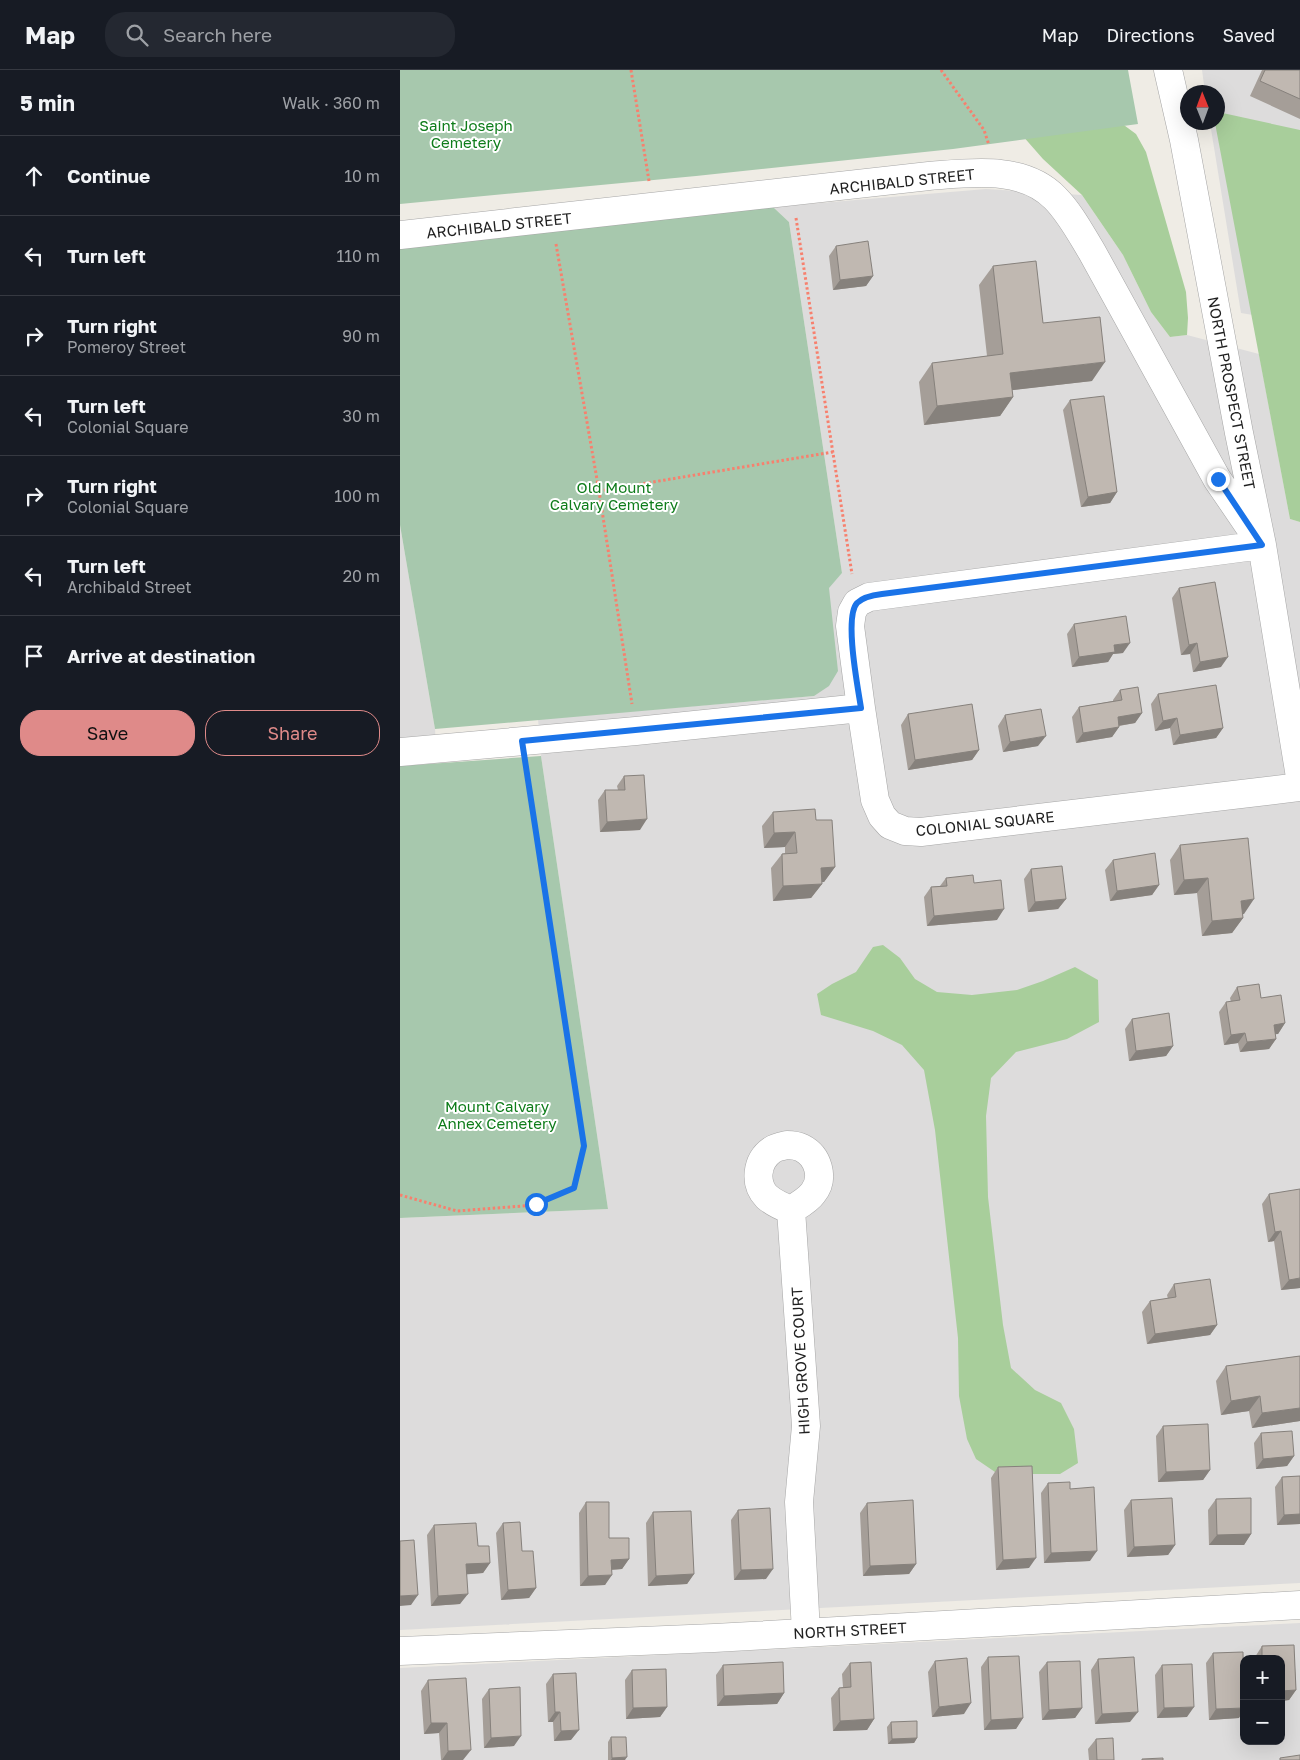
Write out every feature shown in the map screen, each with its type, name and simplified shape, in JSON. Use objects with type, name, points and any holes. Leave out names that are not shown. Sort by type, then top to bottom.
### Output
[{"type":"street","name":"NORTH PROSPECT STREET","points":[[1168,70],[1184,140],[1262,545],[1300,776]]},
{"type":"street","name":"ARCHIBALD STREET","points":[[400,235],[929,176],[992,173],[1014,176],[1037,184],[1054,197],[1069,216],[1092,252],[1218,479],[1262,545]]},
{"type":"street","points":[[857,603],[869,596],[882,594],[1262,545]]},
{"type":"street","name":"COLONIAL SQUARE","points":[[857,603],[852,612],[850,626],[861,708],[876,800],[882,816],[890,825],[905,831],[920,832],[1300,787]]},
{"type":"street","points":[[400,752],[636,731],[861,708]]},
{"type":"street","name":"HIGH GROVE COURT","points":[[791,1210],[806,1426],[800,1502],[806,1632]]},
{"type":"street","name":"NORTH STREET","points":[[400,1651],[704,1638],[1300,1605]]},
{"type":"path","points":[[632,70],[653,208]]},
{"type":"path","points":[[941,70],[984,130],[989,147],[992,173]]},
{"type":"path","points":[[792,192],[857,603]]},
{"type":"path","points":[[552,219],[599,491],[636,731]]},
{"type":"path","points":[[599,491],[833,452]]},
{"type":"path","points":[[400,1195],[457,1211],[536,1204],[574,1188],[584,1146],[522,741]]},
{"type":"shaded area","points":[[1202,70],[1300,70],[1300,323],[1241,313],[1211,130],[1225,130],[1225,85],[1204,85]]},
{"type":"shaded area","points":[[986,189],[1082,195],[1123,255],[1151,312],[1170,337],[1187,335],[1259,354],[1290,519],[1300,522],[1300,1583],[400,1630],[400,1218],[608,1209],[541,756],[538,719],[814,696],[829,587],[842,573],[789,222],[773,207]]},
{"type":"shaded area","points":[[400,525],[435,729],[437,763],[400,766]]},
{"type":"shaded area","points":[[1300,1623],[1300,1760],[400,1760],[400,1668]]},
{"type":"green space","name":"Saint Joseph Cemetery","points":[[400,70],[1128,70],[1138,124],[953,149],[400,204]]},
{"type":"green space","points":[[978,85],[1117,120],[1136,134],[1146,152],[1186,292],[1187,335],[1170,337],[1151,312],[1123,255],[1082,195],[1043,159]]},
{"type":"green space","points":[[1225,114],[1300,130],[1300,522],[1290,519],[1216,130],[1225,130]]},
{"type":"green space","name":"Old Mount Calvary Cemetery","points":[[773,207],[789,222],[842,573],[829,588],[838,671],[829,686],[814,696],[435,729],[400,525],[400,249]]},
{"type":"green space","name":"Mount Calvary Annex Cemetery","points":[[541,756],[608,1209],[400,1218],[400,766]]},
{"type":"green space","points":[[883,945],[900,958],[915,979],[937,992],[972,995],[1017,990],[1075,967],[1098,980],[1099,1022],[1067,1039],[1016,1052],[991,1078],[986,1116],[988,1197],[1003,1325],[1011,1368],[1035,1390],[1061,1403],[1074,1429],[1078,1463],[1060,1474],[995,1472],[976,1459],[967,1439],[959,1396],[958,1338],[935,1130],[924,1070],[902,1045],[873,1031],[821,1015],[817,994],[856,972],[873,947]]},
{"type":"building","points":[[1265,70],[1300,70],[1300,99],[1260,81]]},
{"type":"building","points":[[868,241],[873,276],[840,280],[836,246]]},
{"type":"building","points":[[1036,261],[1043,323],[1100,317],[1105,362],[1010,373],[1013,397],[937,406],[932,363],[1003,354],[993,266]]},
{"type":"building","points":[[1104,396],[1117,492],[1088,497],[1070,400]]},
{"type":"building","points":[[1215,582],[1228,657],[1200,662],[1197,643],[1189,645],[1179,588]]},
{"type":"building","points":[[1126,616],[1130,643],[1114,645],[1115,652],[1079,657],[1074,624]]},
{"type":"building","points":[[1216,685],[1223,728],[1180,735],[1177,718],[1163,721],[1158,694]]},
{"type":"building","points":[[1138,687],[1142,713],[1118,717],[1119,727],[1083,733],[1079,707],[1122,700],[1120,690]]},
{"type":"building","points":[[972,704],[979,750],[915,760],[908,714]]},
{"type":"building","points":[[1041,709],[1046,736],[1010,742],[1005,715]]},
{"type":"building","points":[[644,775],[647,819],[607,822],[605,790],[625,790],[624,776]]},
{"type":"building","points":[[815,809],[816,820],[832,820],[835,867],[821,868],[822,884],[783,886],[782,854],[797,853],[795,832],[774,833],[773,812]]},
{"type":"building","points":[[1248,838],[1254,899],[1241,901],[1243,918],[1212,921],[1208,878],[1184,880],[1180,845]]},
{"type":"building","points":[[1155,853],[1159,885],[1117,891],[1113,860]]},
{"type":"building","points":[[1062,866],[1066,899],[1035,902],[1031,869]]},
{"type":"building","points":[[973,875],[974,883],[1001,880],[1004,909],[934,916],[931,887],[947,886],[946,878]]},
{"type":"building","points":[[1259,984],[1261,998],[1281,995],[1285,1023],[1274,1025],[1276,1039],[1247,1042],[1245,1033],[1231,1035],[1226,1002],[1240,1000],[1237,987]]},
{"type":"building","points":[[1169,1013],[1173,1046],[1136,1051],[1132,1019]]},
{"type":"building","points":[[1300,1189],[1300,1278],[1289,1280],[1281,1231],[1275,1232],[1269,1194]]},
{"type":"building","points":[[1210,1279],[1217,1325],[1155,1334],[1150,1301],[1176,1297],[1174,1284]]},
{"type":"building","points":[[1300,1356],[1300,1408],[1262,1413],[1260,1396],[1231,1401],[1226,1366]]},
{"type":"building","points":[[1208,1424],[1210,1470],[1166,1472],[1163,1426]]},
{"type":"building","points":[[1292,1431],[1294,1456],[1263,1459],[1261,1433]]},
{"type":"building","points":[[1032,1466],[1036,1558],[1003,1560],[998,1467]]},
{"type":"building","points":[[1300,1476],[1300,1514],[1284,1515],[1282,1477]]},
{"type":"building","points":[[1070,1482],[1070,1489],[1094,1487],[1097,1551],[1051,1553],[1048,1483]]},
{"type":"building","points":[[1172,1498],[1175,1545],[1134,1547],[1131,1500]]},
{"type":"building","points":[[1251,1498],[1251,1534],[1217,1535],[1216,1499]]},
{"type":"building","points":[[913,1500],[916,1564],[870,1566],[867,1503]]},
{"type":"building","points":[[586,1502],[609,1502],[609,1538],[629,1538],[629,1559],[611,1560],[612,1575],[588,1576]]},
{"type":"building","points":[[770,1508],[773,1569],[741,1570],[738,1510]]},
{"type":"building","points":[[691,1511],[694,1574],[656,1576],[653,1512]]},
{"type":"building","points":[[520,1522],[522,1551],[533,1551],[536,1588],[508,1590],[503,1523]]},
{"type":"building","points":[[476,1523],[478,1546],[489,1546],[490,1563],[466,1564],[468,1594],[438,1596],[434,1525]]},
{"type":"building","points":[[414,1540],[418,1595],[400,1596],[400,1541]]},
{"type":"building","points":[[1294,1645],[1296,1690],[1285,1691],[1285,1655],[1262,1655],[1262,1646]]},
{"type":"building","points":[[1243,1652],[1243,1655],[1240,1655],[1240,1708],[1216,1709],[1213,1653]]},
{"type":"building","points":[[1019,1656],[1023,1718],[991,1720],[988,1657]]},
{"type":"building","points":[[1134,1657],[1138,1712],[1102,1714],[1098,1659]]},
{"type":"building","points":[[967,1658],[971,1703],[939,1707],[935,1661]]},
{"type":"building","points":[[1080,1661],[1082,1708],[1049,1710],[1047,1662]]},
{"type":"building","points":[[783,1662],[784,1693],[724,1696],[723,1665]]},
{"type":"building","points":[[871,1662],[874,1719],[840,1721],[839,1688],[851,1687],[850,1663]]},
{"type":"building","points":[[1192,1664],[1194,1707],[1164,1708],[1162,1665]]},
{"type":"building","points":[[666,1669],[667,1707],[633,1708],[632,1670]]},
{"type":"building","points":[[576,1673],[579,1730],[561,1731],[560,1712],[555,1712],[553,1674]]},
{"type":"building","points":[[466,1678],[471,1750],[448,1751],[447,1723],[431,1723],[428,1680]]},
{"type":"building","points":[[520,1687],[521,1736],[491,1738],[489,1689]]},
{"type":"building","points":[[917,1721],[917,1738],[892,1739],[891,1722]]},
{"type":"building","points":[[611,1737],[626,1737],[627,1757],[612,1758]]},
{"type":"building","points":[[1113,1738],[1114,1760],[1097,1760],[1096,1739]]},
{"type":"building","points":[[1300,1755],[1300,1760],[1280,1760],[1280,1758]]},
{"type":"building","points":[[1163,1758],[1163,1760],[1142,1760],[1142,1759]]},
{"type":"route","points":[[536,1204],[574,1188],[584,1146],[522,741],[861,708],[850,626],[852,612],[857,603],[869,596],[882,594],[1262,545],[1218,479]]}]
